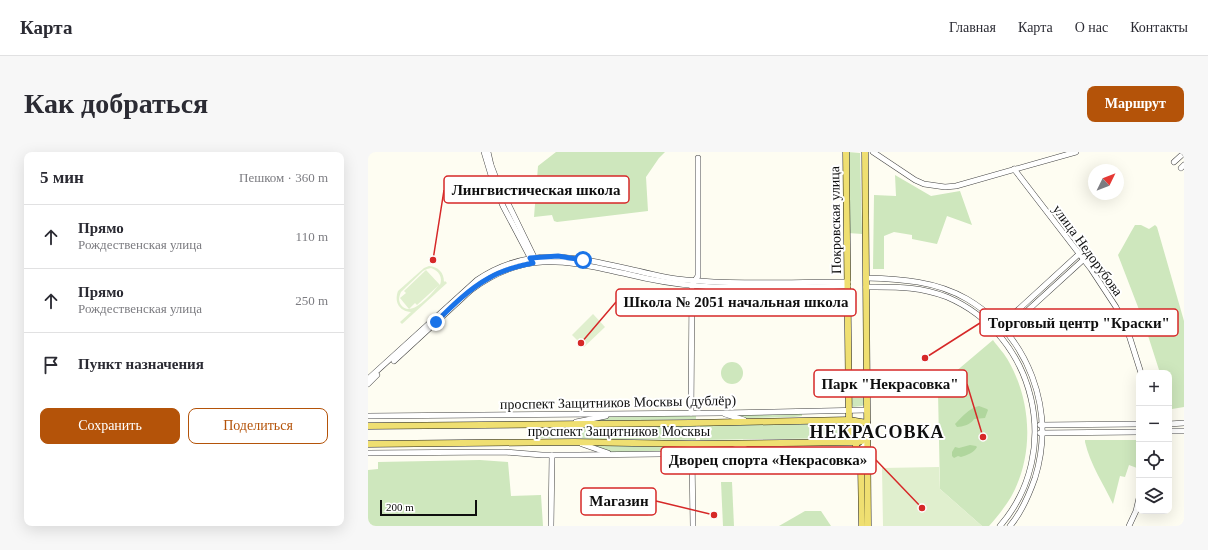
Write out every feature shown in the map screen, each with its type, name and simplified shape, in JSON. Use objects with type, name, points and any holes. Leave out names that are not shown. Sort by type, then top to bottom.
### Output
[{"type":"main road","name":"Покровская улица","points":[[846,152],[849,420],[851,433],[858,452],[861,467],[862,526]]},
{"type":"main road","points":[[865,152],[868,526]]},
{"type":"main road","name":"проспект Защитников Москвы","points":[[368,426],[849,420],[867,423]]},
{"type":"main road","name":"проспект Защитников Москвы","points":[[368,444],[531,442],[690,444],[854,442],[862,441],[867,436]]},
{"type":"street","points":[[484,152],[493,182],[503,206],[534,260]]},
{"type":"street","points":[[488,152],[497,181],[509,203],[534,260]]},
{"type":"street","points":[[865,165],[866,160],[875,153],[915,180],[924,184],[936,186],[956,186],[1076,152]]},
{"type":"street","points":[[1174,162],[1184,153]]},
{"type":"street","points":[[691,413],[693,283],[698,276],[698,158]]},
{"type":"street","name":"улица Недорубова","points":[[1014,169],[1079,254],[1116,307],[1128,332],[1140,370]]},
{"type":"street","points":[[503,206],[504,208],[508,208],[509,203]]},
{"type":"street","points":[[995,331],[1079,254]]},
{"type":"street","points":[[368,384],[471,290],[490,277],[534,260]]},
{"type":"street","points":[[368,379],[477,280],[488,272],[504,265],[534,260],[569,262],[658,280],[693,283],[848,284]]},
{"type":"street","points":[[1000,336],[1083,260]]},
{"type":"street","points":[[866,278],[915,281],[951,291],[979,307],[1006,331],[1027,362],[1039,394],[1042,444],[1038,469],[1031,489],[1025,503],[1010,526]]},
{"type":"street","points":[[880,278],[877,283],[882,287]]},
{"type":"street","points":[[866,287],[907,287],[922,289],[965,306],[979,316],[995,331],[1013,354],[1023,372],[1029,390],[1035,424],[1035,443],[1027,480],[1016,504],[1003,525]]},
{"type":"street","points":[[849,373],[852,382],[858,385],[863,381],[867,373]]},
{"type":"street","points":[[1033,410],[1036,413],[1039,412],[1040,409]]},
{"type":"street","name":"проспект Защитников Москвы (дублёр)","points":[[368,416],[722,413],[867,410]]},
{"type":"street","points":[[722,413],[752,422]]},
{"type":"street","points":[[566,424],[617,414]]},
{"type":"street","points":[[1035,424],[1136,424]]},
{"type":"street","points":[[1172,424],[1184,424]]},
{"type":"street","points":[[1172,431],[1184,431]]},
{"type":"street","points":[[1035,433],[1136,432]]},
{"type":"street","points":[[369,453],[504,452],[552,455],[613,455],[858,452],[866,443],[867,436]]},
{"type":"street","points":[[574,442],[613,455]]},
{"type":"street","points":[[724,453],[750,443]]},
{"type":"street","points":[[692,454],[693,526]]},
{"type":"street","points":[[551,526],[552,455]]},
{"type":"street","points":[[1129,526],[1136,511]]},
{"type":"green space","points":[[556,152],[665,152],[646,177],[648,211],[557,222],[554,221],[552,215],[534,217],[538,166]]},
{"type":"green space","points":[[848,152],[860,153],[862,234],[848,233]]},
{"type":"green space","points":[[895,175],[931,196],[960,191],[972,225],[947,216],[937,244],[912,239],[912,235],[894,232],[884,236],[884,269],[873,269],[874,195],[896,196]]},
{"type":"green space","points":[[1135,225],[1141,225],[1149,229],[1155,225],[1157,227],[1184,321],[1184,407],[1172,409],[1172,370],[1159,370],[1143,320],[1118,255]]},
{"type":"green space","points":[[429,266],[438,269],[443,275],[444,282],[445,281],[447,283],[402,324],[400,322],[411,312],[403,310],[398,305],[398,291],[424,268]],"holes":[[[431,268],[436,271],[441,277],[440,285],[426,270],[404,291],[406,293],[400,298],[409,309],[405,308],[399,302],[401,292],[423,271]],[[439,285],[421,303],[416,307],[409,309],[415,303],[417,305]]]},
{"type":"green space","points":[[593,314],[605,327],[584,347],[572,335]]},
{"type":"green space","points":[[993,340],[1009,362],[1017,378],[1026,412],[1027,447],[1024,464],[1011,497],[989,526],[982,526],[940,489],[938,392],[935,392],[935,389]]},
{"type":"green space","points":[[728,362],[736,362],[743,369],[743,377],[736,384],[728,384],[721,377],[721,369]]},
{"type":"green space","points":[[864,384],[864,405],[853,407],[852,385],[859,388]]},
{"type":"green space","points":[[979,406],[988,410],[985,418],[974,419],[967,425],[957,427],[955,424],[963,416],[975,407]]},
{"type":"green space","points":[[802,413],[802,416],[794,417],[746,418],[732,414]]},
{"type":"green space","points":[[696,414],[696,419],[592,421],[617,415]]},
{"type":"green space","points":[[845,424],[845,438],[700,440],[700,425]]},
{"type":"green space","points":[[696,425],[696,440],[530,438],[531,428]]},
{"type":"green space","points":[[1085,440],[1136,440],[1136,468],[1129,465],[1125,477],[1120,476],[1113,504],[1093,466]]},
{"type":"green space","points":[[587,444],[655,447],[696,446],[696,452],[613,453]]},
{"type":"green space","points":[[793,445],[802,447],[802,451],[731,452],[748,446]]},
{"type":"green space","points":[[970,445],[977,447],[968,455],[954,458],[952,456],[952,452],[955,447],[959,448]]},
{"type":"green space","points":[[480,460],[508,462],[511,496],[541,495],[543,526],[368,526],[368,470],[378,469],[378,462]]},
{"type":"green space","points":[[939,467],[940,489],[982,526],[883,526],[882,468]]},
{"type":"green space","points":[[721,482],[732,482],[734,526],[723,526]]},
{"type":"green space","points":[[602,493],[647,493],[648,516],[602,516]]},
{"type":"green space","points":[[805,511],[821,511],[831,526],[779,526]]},
{"type":"place","name":"Лингвистическая школа","points":[[433,260]]},
{"type":"place","name":"Школа № 2051 начальная школа","points":[[581,343]]},
{"type":"place","name":"Торговый центр \"Краски\"","points":[[925,358]]},
{"type":"place","name":"Парк \"Некрасовка\"","points":[[983,437]]},
{"type":"place","name":"Дворец спорта «Некрасовка»","points":[[922,508]]},
{"type":"place","name":"Магазин","points":[[714,515]]},
{"type":"district","name":"НЕКРАСОВКА","points":[[877,432]]},
{"type":"route","points":[[436,322],[471,290],[481,283],[505,270],[533,263],[530,258],[558,256],[583,260]]}]
